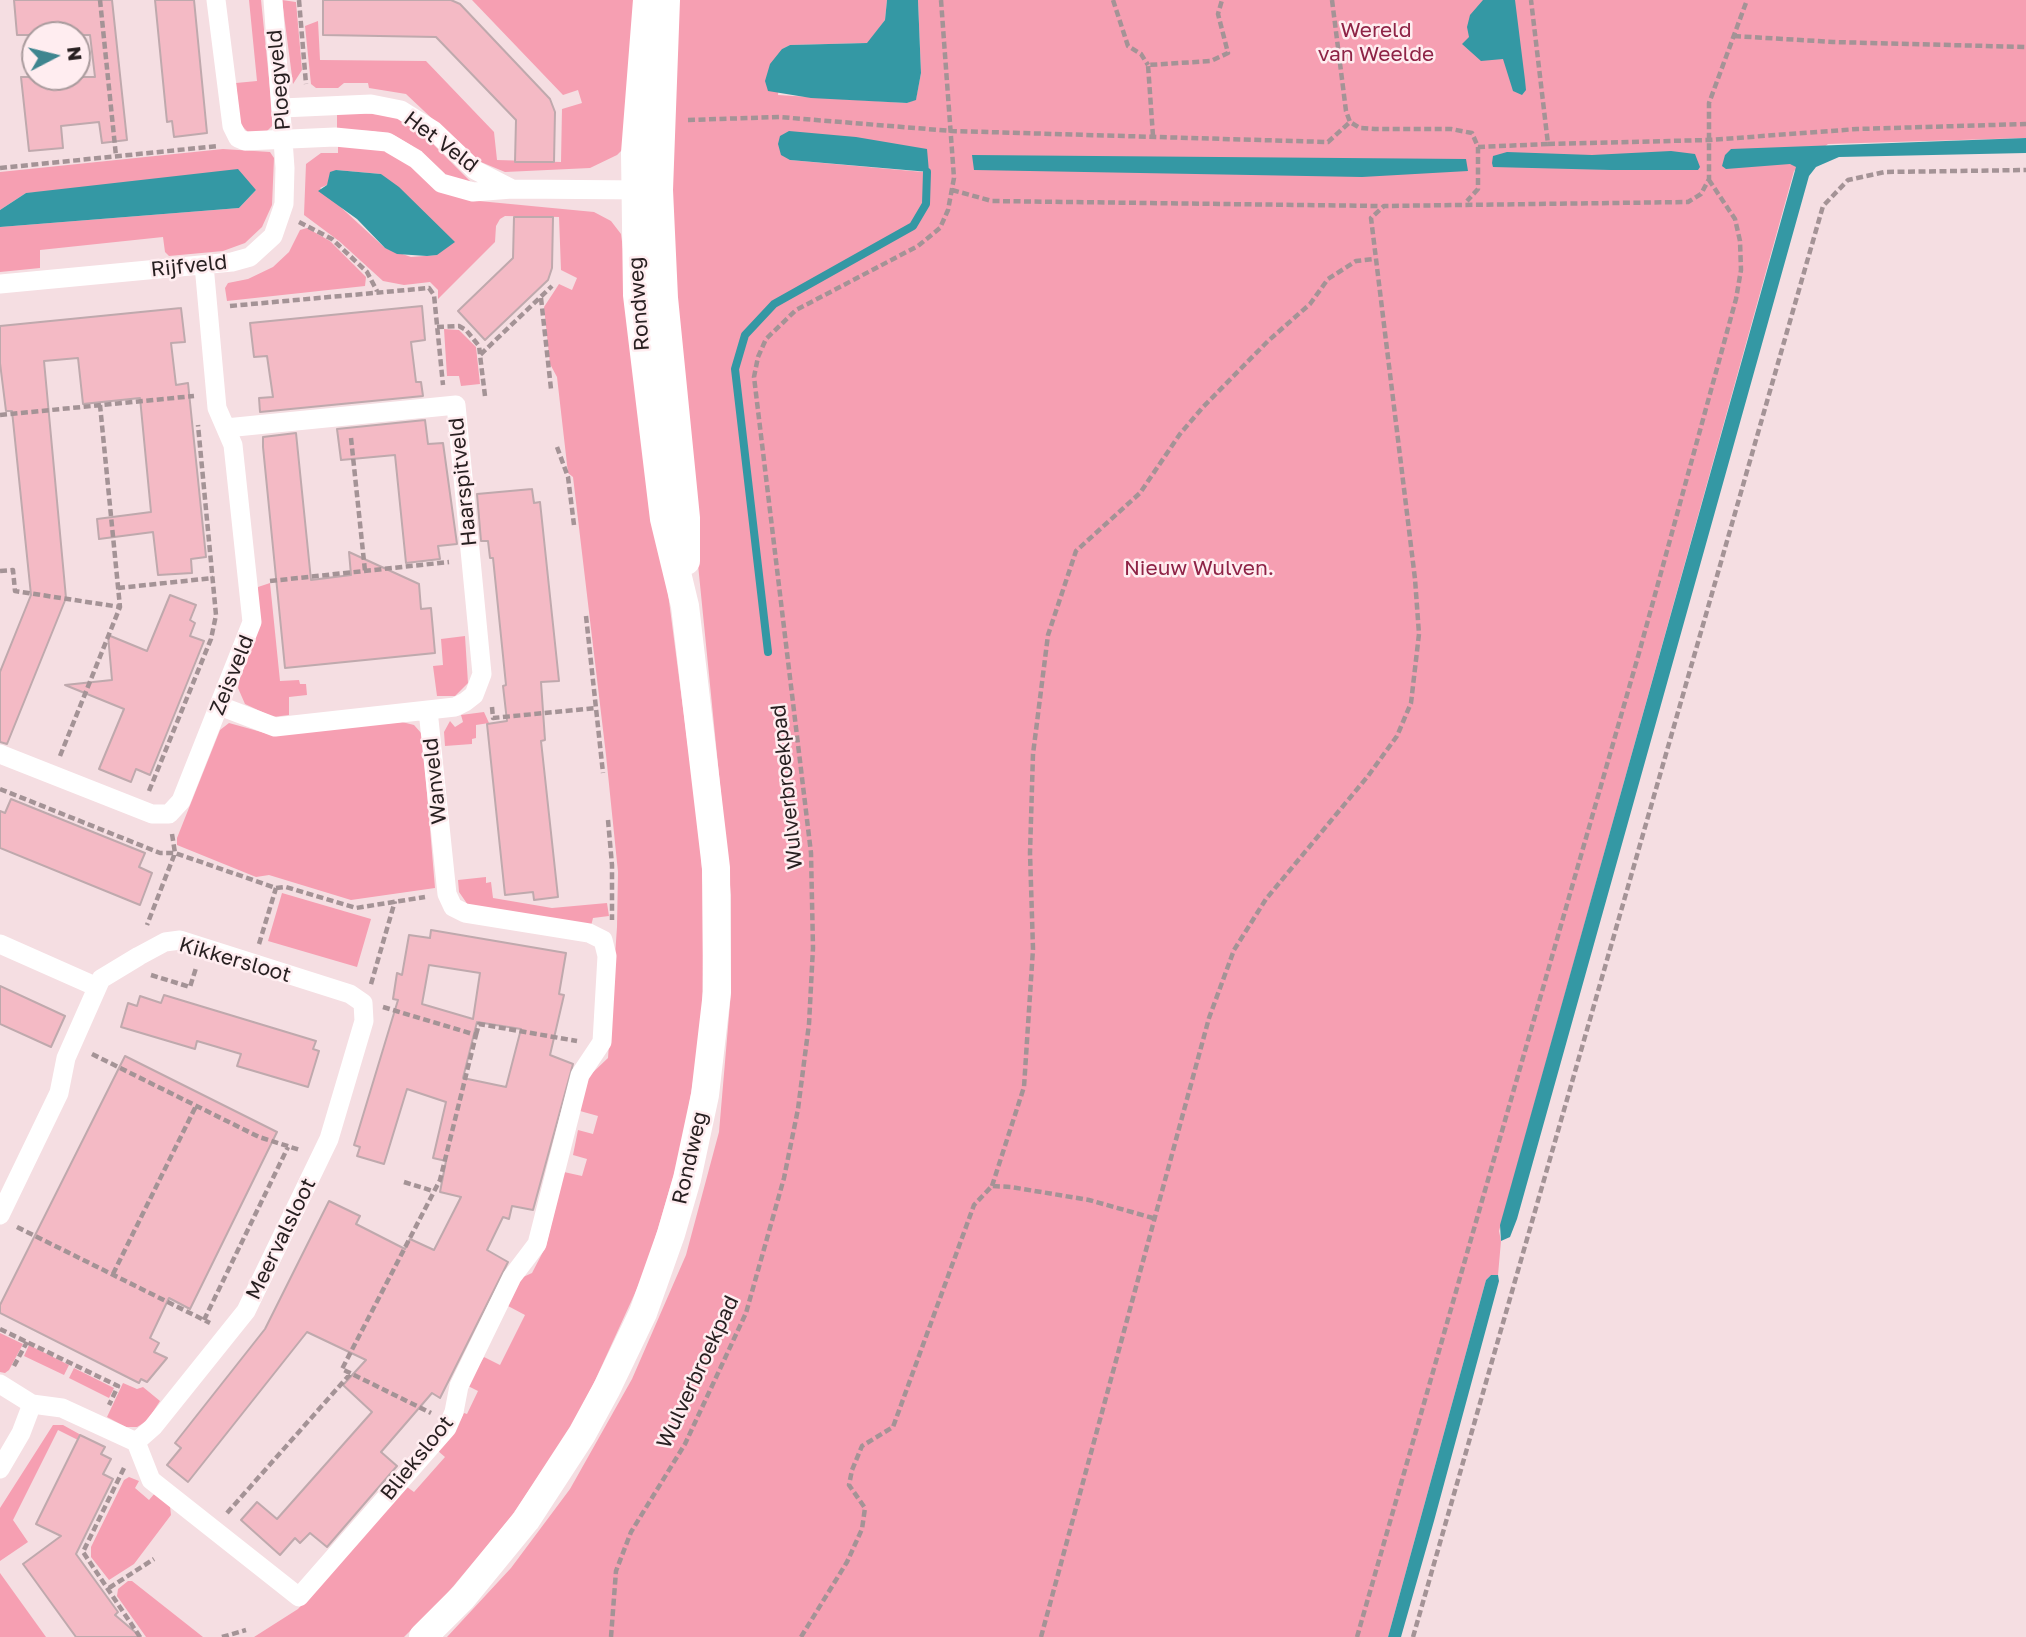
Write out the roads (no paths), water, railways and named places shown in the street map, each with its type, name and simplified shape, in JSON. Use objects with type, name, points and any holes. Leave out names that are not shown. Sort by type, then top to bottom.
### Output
[{"type":"main road","name":"Rondweg","points":[[423,1637],[500,1554],[582,1434],[643,1313],[687,1179],[710,1061],[716,992],[718,918],[712,820],[685,606],[686,518],[664,298],[647,190],[640,63],[647,0]]},
{"type":"main road","name":"Rondweg","points":[[647,190],[661,120],[666,0]]},
{"type":"street","name":"Ploegveld","points":[[216,0],[232,127],[238,138],[245,141],[285,140],[273,0]]},
{"type":"street","name":"Het Veld","points":[[282,107],[371,104],[401,110],[433,130],[475,170],[512,188]]},
{"type":"street","name":"Het Veld","points":[[285,140],[335,137],[387,142],[416,159],[441,183],[454,189],[472,192],[512,188],[647,190]]},
{"type":"street","name":"Rijfveld","points":[[0,284],[204,265],[250,257],[273,236],[281,218],[284,204],[285,140]]},
{"type":"street","name":"Zeisveld","points":[[0,754],[152,814],[169,814],[181,801],[251,631],[233,445],[217,408],[204,265]]},
{"type":"street","name":"Haarspitveld","points":[[226,428],[456,405],[482,674],[474,695],[456,706],[428,710]]},
{"type":"street","name":"Wanveld","points":[[220,706],[275,727],[428,710],[447,894],[453,907],[466,914],[589,933],[603,940],[607,956],[601,1045]]},
{"type":"street","name":"Kikkersloot","points":[[97,987],[101,979],[173,940],[350,994],[363,1003]]},
{"type":"street","points":[[0,943],[97,987],[73,1044],[59,1093],[6,1220]]},
{"type":"street","name":"Meervalsloot","points":[[136,1442],[153,1427],[246,1311],[321,1157],[364,1021],[363,1003]]},
{"type":"street","name":"Blieksloot","points":[[136,1442],[151,1480],[299,1597],[449,1422],[459,1386],[512,1277],[537,1244],[580,1075],[601,1045]]},
{"type":"street","points":[[0,1384],[32,1404],[62,1408],[136,1442]]},
{"type":"street","points":[[0,1469],[21,1433],[32,1404]]},
{"type":"water","points":[[887,0],[918,0],[921,73],[916,100],[907,103],[811,98],[768,91],[765,81],[770,64],[782,49],[790,45],[867,43],[885,20]]},
{"type":"water","points":[[1483,0],[1515,0],[1526,90],[1522,95],[1513,91],[1503,59],[1481,61],[1462,44],[1469,37],[1467,27],[1470,15]]},
{"type":"water","points":[[789,131],[856,137],[927,149],[929,172],[790,160],[781,155],[778,144],[780,136]]},
{"type":"water","points":[[2026,138],[2026,153],[1839,157],[1816,167],[1809,176],[1517,1219],[1510,1237],[1501,1241],[1500,1225],[1796,167],[1790,164],[1726,169],[1722,166],[1725,155],[1731,149]]},
{"type":"water","points":[[1671,151],[1695,154],[1700,167],[1698,170],[1611,170],[1493,167],[1492,163],[1493,156],[1507,152],[1592,155]]},
{"type":"water","points":[[972,155],[1466,159],[1468,171],[1362,177],[974,170]]},
{"type":"water","points":[[238,169],[256,190],[239,208],[0,227],[0,210],[26,193]]},
{"type":"water","points":[[336,170],[381,174],[399,187],[455,242],[437,255],[427,256],[397,254],[385,248],[357,219],[318,191],[327,185],[330,172]]},
{"type":"water","points":[[1491,1275],[1498,1275],[1499,1281],[1401,1637],[1388,1637],[1486,1280]]},
{"type":"waterway","points":[[768,652],[735,369],[745,335],[774,304],[913,226],[926,204],[927,172]]},
{"type":"park label","name":"Wereld van Weelde","points":[[1376,42]]},
{"type":"park label","name":"Nieuw Wulven.","points":[[1199,568]]}]
